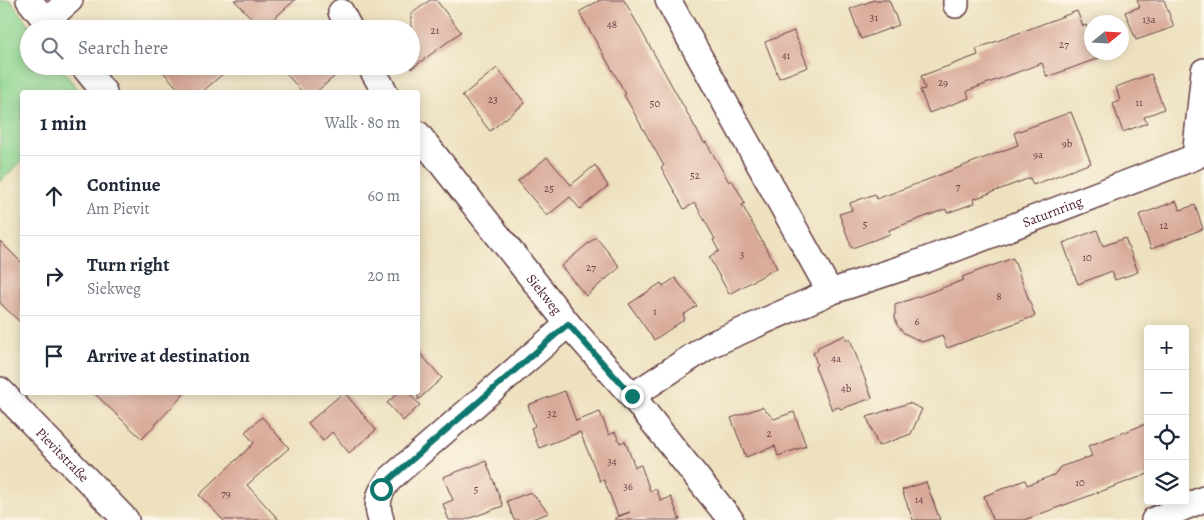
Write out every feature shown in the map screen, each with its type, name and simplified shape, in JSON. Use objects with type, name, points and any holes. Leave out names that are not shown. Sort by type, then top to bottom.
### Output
[{"type":"street","points":[[30,0],[45,20]]},
{"type":"street","points":[[53,20],[70,0]]},
{"type":"street","points":[[668,0],[830,292]]},
{"type":"street","name":"Saturnring","points":[[632,396],[710,345],[830,292],[923,261],[1195,157],[1204,71]]},
{"type":"street","points":[[90,75],[102,90]]},
{"type":"street","points":[[375,75],[384,90]]},
{"type":"street","name":"Siekweg","points":[[420,137],[568,324],[632,396],[731,520]]},
{"type":"street","points":[[381,520],[378,502],[381,489],[391,478],[568,324]]},
{"type":"street","name":"Pievitstraße","points":[[0,390],[126,520]]},
{"type":"street","points":[[1158,519],[1204,499]]},
{"type":"green space","points":[[0,0],[10,0],[25,20],[20,20],[20,75],[67,75],[78,90],[20,90],[20,163],[0,182]]},
{"type":"building","points":[[234,0],[295,0],[272,20],[253,20]]},
{"type":"building","points":[[430,0],[436,0],[461,32],[420,62],[420,20],[411,20],[411,14]]},
{"type":"building","points":[[600,0],[624,0],[704,143],[706,142],[729,182],[732,180],[745,203],[742,205],[777,268],[729,294],[709,257],[719,251],[713,240],[715,239],[695,203],[684,209],[661,167],[664,166],[624,95],[626,94],[579,12]]},
{"type":"building","points":[[874,0],[889,0],[899,25],[861,39],[850,9]]},
{"type":"building","points":[[1137,0],[1164,0],[1174,27],[1136,40],[1129,22],[1129,15],[1126,15],[1125,12],[1140,7]]},
{"type":"building","points":[[1077,11],[1084,26],[1084,60],[1094,60],[1047,77],[1042,63],[967,91],[969,98],[929,113],[920,90],[925,89],[921,76],[978,55],[976,49]]},
{"type":"building","points":[[794,31],[808,67],[779,78],[765,42]]},
{"type":"building","points":[[497,68],[525,103],[490,131],[462,96]]},
{"type":"building","points":[[1151,74],[1164,109],[1144,117],[1147,123],[1123,132],[1113,104],[1120,101],[1116,87]]},
{"type":"building","points":[[166,75],[222,75],[204,90],[179,90]]},
{"type":"building","points":[[288,75],[336,75],[318,90],[300,90]]},
{"type":"building","points":[[1071,112],[1091,163],[1033,185],[1030,178],[974,199],[975,203],[947,213],[946,209],[889,230],[890,234],[852,248],[839,214],[852,210],[850,203],[875,194],[877,199],[1018,145],[1014,133]]},
{"type":"building","points":[[547,157],[571,185],[595,165],[608,186],[580,209],[570,197],[547,216],[518,181]]},
{"type":"building","points":[[1176,201],[1180,210],[1195,205],[1203,229],[1151,249],[1139,215]]},
{"type":"building","points":[[1097,230],[1103,246],[1125,238],[1138,272],[1115,280],[1112,271],[1078,284],[1063,243]]},
{"type":"building","points":[[596,237],[620,267],[586,296],[561,266]]},
{"type":"building","points":[[0,241],[20,261],[20,322],[0,303]]},
{"type":"building","points":[[1013,258],[1035,316],[947,348],[942,335],[922,342],[904,333],[897,325],[895,305],[964,280],[962,277]]},
{"type":"building","points":[[675,278],[697,306],[683,315],[685,319],[654,340],[629,304],[661,283],[663,286]]},
{"type":"building","points":[[845,335],[847,340],[850,339],[872,398],[841,409],[838,407],[832,410],[815,367],[817,364],[813,353],[817,351],[818,347]]},
{"type":"building","points":[[420,353],[442,378],[418,400],[418,395],[420,395]]},
{"type":"building","points":[[565,391],[576,421],[600,412],[609,435],[615,432],[620,443],[625,441],[635,467],[641,465],[650,491],[656,489],[661,501],[671,497],[680,520],[615,520],[615,518],[630,512],[618,516],[604,480],[600,481],[580,432],[539,448],[531,428],[535,426],[528,405]]},
{"type":"building","points":[[96,395],[183,395],[142,439]]},
{"type":"building","points":[[341,395],[347,395],[376,430],[349,453],[332,432],[323,441],[308,423]]},
{"type":"building","points":[[396,395],[411,395],[420,405],[403,421],[387,403]]},
{"type":"building","points":[[909,403],[922,409],[911,434],[878,446],[867,417]]},
{"type":"building","points":[[762,407],[774,419],[794,412],[806,446],[778,456],[775,446],[746,457],[731,418]]},
{"type":"building","points":[[262,417],[289,448],[247,485],[279,520],[223,520],[199,495],[254,443],[245,432]]},
{"type":"building","points":[[1144,425],[1144,475],[1024,520],[993,520],[984,496],[1025,480],[1027,485],[1054,475],[1060,467],[1092,456],[1088,446]]},
{"type":"building","points":[[486,461],[503,506],[465,520],[449,520],[443,504],[453,500],[443,477]]},
{"type":"building","points":[[926,482],[940,520],[913,520],[902,490]]},
{"type":"building","points":[[531,492],[549,513],[529,520],[514,520],[507,501]]},
{"type":"route","points":[[381,489],[391,478],[568,324],[632,396]]}]
